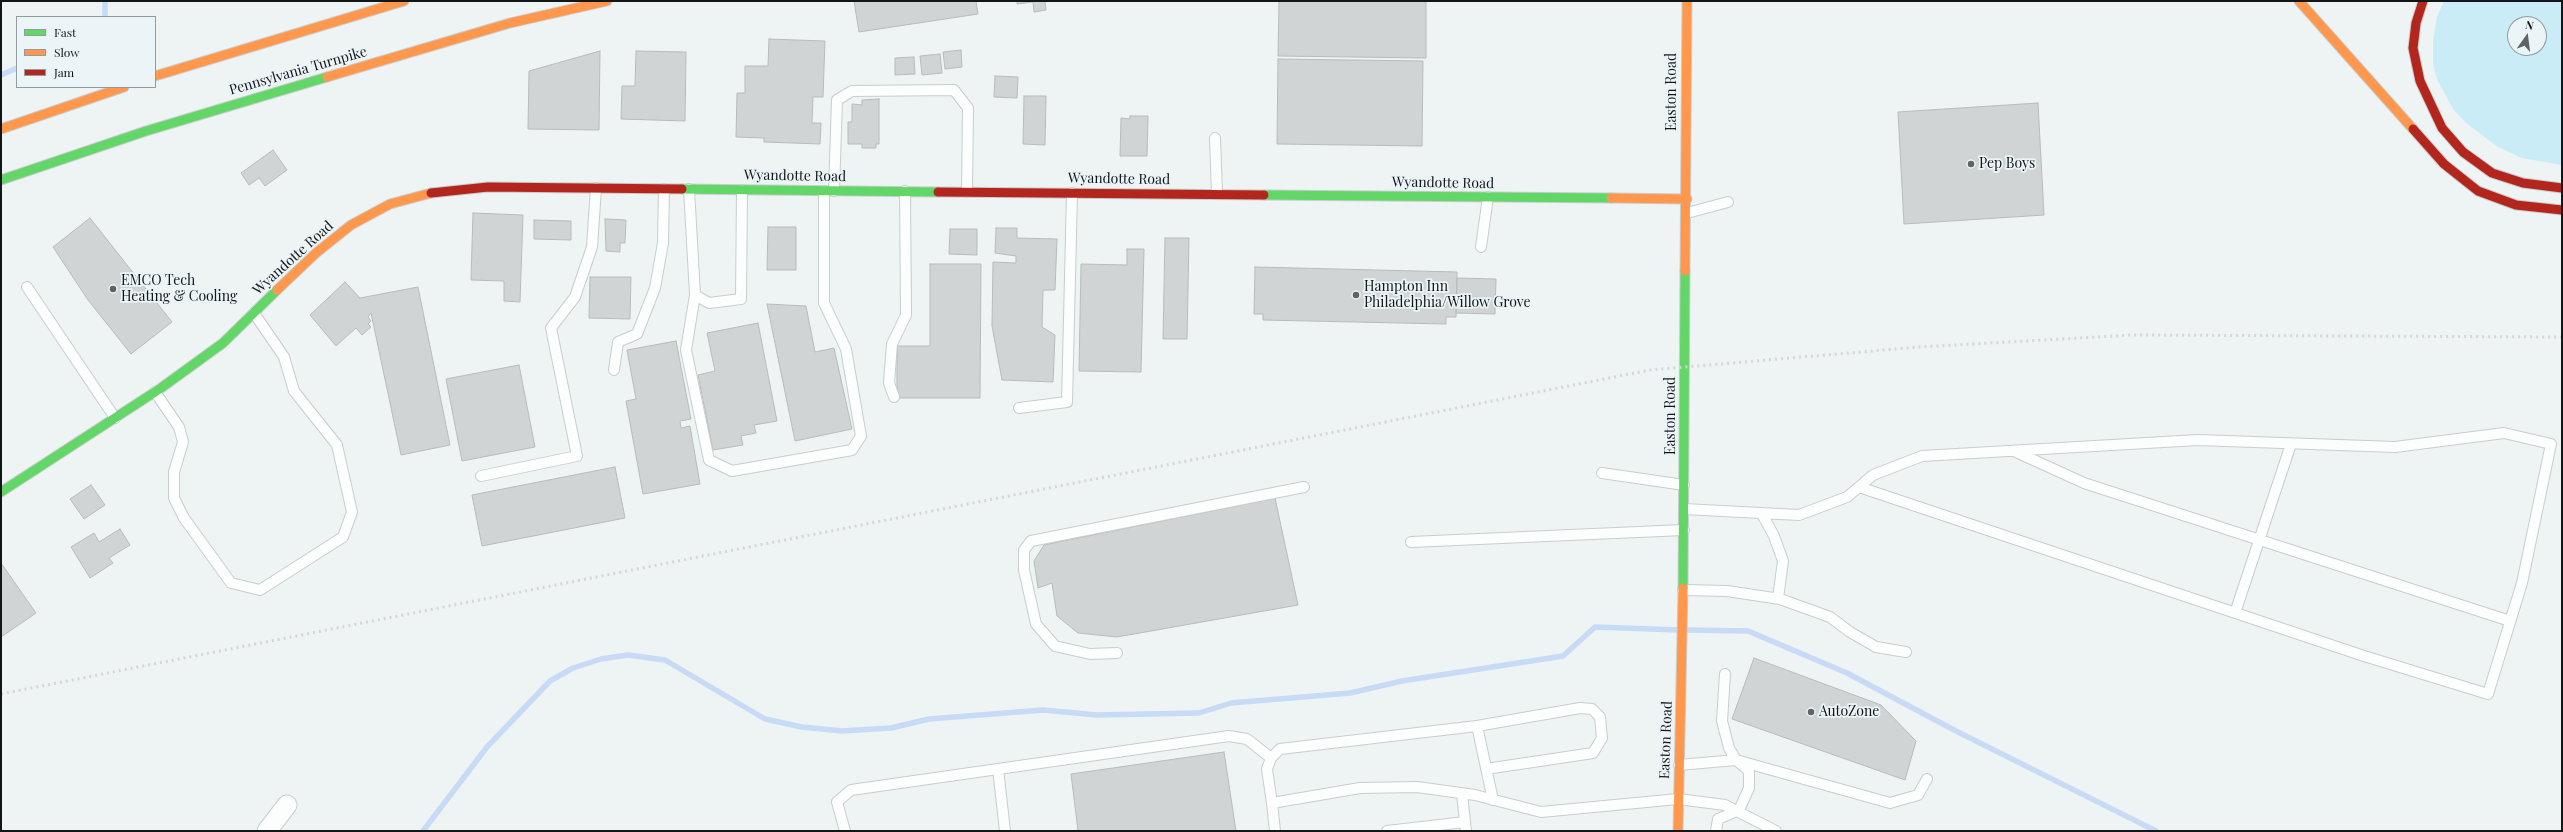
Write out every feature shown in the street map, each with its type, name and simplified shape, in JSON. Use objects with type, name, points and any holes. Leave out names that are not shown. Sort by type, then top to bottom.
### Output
[{"type":"main road","points":[[156,76],[404,1]]},
{"type":"main road","name":"Pennsylvania Turnpike","points":[[1,180],[146,131],[232,105],[510,23],[607,1]]},
{"type":"main road","name":"Easton Road","points":[[1678,831],[1684,530],[1687,213],[1685,58],[1687,1]]},
{"type":"main road","points":[[2299,1],[2444,164],[2478,191],[2498,199],[2516,205],[2562,210]]},
{"type":"main road","points":[[2423,1],[2416,23],[2413,48],[2420,81],[2442,128],[2463,152],[2492,174],[2523,183],[2562,188]]},
{"type":"main road","points":[[1,129],[121,88]]},
{"type":"main road","name":"Wyandotte Road","points":[[1,492],[155,392],[223,343],[316,253],[351,225],[390,204],[434,192],[488,187],[1687,199]]},
{"type":"street","points":[[267,831],[287,806]]},
{"type":"lane","points":[[689,189],[695,295],[686,350],[709,460],[732,471],[852,450],[861,436],[846,349],[824,303],[829,191],[837,100],[852,92],[954,90],[968,108],[967,192]]},
{"type":"lane","points":[[1215,138],[1217,194]]},
{"type":"lane","points":[[482,476],[576,456],[551,328],[575,297],[592,247],[596,188]]},
{"type":"lane","points":[[614,370],[618,342],[637,334],[655,288],[663,243],[664,189]]},
{"type":"lane","points":[[695,295],[709,303],[741,299],[742,190]]},
{"type":"lane","points":[[894,397],[889,383],[892,344],[906,315],[905,191]]},
{"type":"lane","points":[[1020,408],[1067,402],[1072,193]]},
{"type":"lane","points":[[1481,247],[1488,198]]},
{"type":"lane","points":[[1687,213],[1728,202]]},
{"type":"lane","points":[[27,287],[115,418]]},
{"type":"lane","points":[[155,392],[179,427],[183,442],[174,472],[174,498],[184,518],[231,583],[260,590],[343,537],[352,512],[337,445],[294,391],[284,356],[254,313]]},
{"type":"lane","points":[[1684,509],[1762,514],[1799,514],[1847,497],[1873,475],[1922,456],[2198,440],[2395,447],[2504,433],[2551,444],[2522,583],[2488,694],[2364,656],[1859,487]]},
{"type":"lane","points":[[2235,613],[2291,444]]},
{"type":"lane","points":[[2014,451],[2084,483],[2259,541],[2510,621]]},
{"type":"lane","points":[[1602,473],[1684,485]]},
{"type":"lane","points":[[1117,653],[1090,654],[1055,646],[1036,624],[1024,570],[1024,550],[1031,541],[1304,487]]},
{"type":"lane","points":[[1762,514],[1774,536],[1783,561],[1778,598]]},
{"type":"lane","points":[[1411,542],[1684,530]]},
{"type":"lane","points":[[1683,590],[1727,592],[1778,598],[1830,617],[1876,647],[1906,652]]},
{"type":"lane","points":[[1716,831],[1718,819],[1739,810],[1749,788],[1749,771],[1736,760],[1729,748],[1722,721],[1725,674]]},
{"type":"lane","points":[[1275,831],[1267,769],[1271,758],[1280,749],[1477,726],[1580,708],[1592,709],[1600,717],[1602,738],[1593,753],[1486,769]]},
{"type":"lane","points":[[1477,726],[1493,800]]},
{"type":"lane","points":[[845,831],[837,802],[851,790],[1230,736],[1247,739],[1271,758]]},
{"type":"lane","points":[[1679,765],[1736,760],[1890,803],[1918,795],[1927,779]]},
{"type":"lane","points":[[998,769],[1005,831]]},
{"type":"lane","points":[[1272,803],[1360,788],[1417,787],[1493,800],[1541,812],[1678,799],[1725,805],[1739,810],[1776,831]]},
{"type":"lane","points":[[1387,831],[1466,827],[1462,794]]},
{"type":"shaded area","points":[[2444,1],[2562,1],[2562,165],[2522,158],[2498,147],[2465,122],[2453,109],[2437,79],[2433,64],[2433,41],[2437,17]]},
{"type":"building","points":[[854,1],[976,1],[978,14],[859,32]]},
{"type":"building","points":[[1017,1],[1045,1],[1046,10],[1034,12],[1033,2],[1017,4]]},
{"type":"building","points":[[1279,1],[1426,1],[1426,58],[1278,56]]},
{"type":"building","points":[[769,39],[825,41],[823,97],[813,97],[812,123],[821,123],[820,144],[764,142],[764,138],[736,137],[737,93],[745,93],[745,66],[768,66]]},
{"type":"building","points":[[961,50],[962,67],[945,69],[943,52]]},
{"type":"building","points":[[600,51],[599,130],[528,129],[529,71]]},
{"type":"building","points":[[636,51],[686,52],[685,121],[621,119],[622,86],[635,86]]},
{"type":"building","points":[[940,54],[942,73],[922,75],[920,56]]},
{"type":"building","points":[[914,57],[915,74],[895,75],[895,58]]},
{"type":"building","points":[[1278,59],[1423,61],[1422,146],[1277,144]]},
{"type":"building","points":[[995,76],[1018,77],[1017,98],[994,97]]},
{"type":"building","points":[[1024,96],[1046,96],[1045,145],[1023,144]]},
{"type":"building","points":[[879,99],[879,144],[876,144],[876,148],[862,148],[862,144],[848,144],[848,122],[852,122],[852,104],[862,105],[862,100]]},
{"type":"building","name":"Pep Boys","points":[[2038,103],[2044,215],[1904,224],[1898,112]]},
{"type":"building","points":[[1130,116],[1148,116],[1147,156],[1120,156],[1121,118],[1130,119]]},
{"type":"building","points":[[273,150],[287,170],[265,186],[259,178],[249,185],[241,173]]},
{"type":"building","points":[[473,213],[523,215],[520,302],[504,301],[504,281],[471,280]]},
{"type":"building","name":"EMCO Tech Heating & Cooling","points":[[90,218],[172,322],[131,354],[88,300],[53,247]]},
{"type":"building","points":[[605,219],[626,220],[625,243],[620,243],[620,252],[606,251]]},
{"type":"building","points":[[534,220],[571,221],[571,240],[534,239]]},
{"type":"building","points":[[768,227],[796,227],[796,270],[767,270]]},
{"type":"building","points":[[996,228],[1017,228],[1017,238],[1057,239],[1055,290],[1043,290],[1042,327],[1055,335],[1053,382],[1002,380],[992,326],[993,262],[1016,263],[1016,256],[995,253]]},
{"type":"building","points":[[950,229],[977,229],[977,255],[949,254]]},
{"type":"building","points":[[1165,238],[1189,238],[1187,339],[1163,339]]},
{"type":"building","points":[[1127,249],[1144,249],[1141,372],[1079,371],[1081,264],[1127,265]]},
{"type":"building","points":[[930,264],[981,264],[980,398],[897,398],[897,346],[930,346]]},
{"type":"building","name":"Hampton Inn Philadelphia/Willow Grove","points":[[1255,267],[1457,272],[1456,317],[1446,317],[1446,324],[1263,320],[1263,314],[1254,314]]},
{"type":"building","points":[[590,277],[631,277],[630,319],[589,318]]},
{"type":"building","points":[[1457,278],[1496,279],[1495,314],[1456,313]]},
{"type":"building","points":[[345,282],[360,298],[418,287],[450,445],[401,455],[371,313],[368,317],[371,321],[368,324],[371,327],[362,335],[356,328],[336,346],[310,315]]},
{"type":"building","points":[[767,304],[806,306],[815,352],[834,348],[852,429],[795,441]]},
{"type":"building","points":[[758,323],[777,421],[754,425],[756,433],[741,436],[743,445],[713,450],[698,375],[715,371],[707,333]]},
{"type":"building","points":[[676,341],[691,419],[680,421],[681,428],[690,426],[700,484],[643,494],[626,401],[636,399],[627,350]]},
{"type":"building","points":[[519,365],[535,447],[462,461],[446,379]]},
{"type":"building","points":[[615,467],[625,518],[482,546],[472,495]]},
{"type":"building","points":[[91,485],[105,505],[84,519],[70,499]]},
{"type":"building","points":[[1275,498],[1298,605],[1117,637],[1078,633],[1057,616],[1052,583],[1038,588],[1034,561],[1044,545]]},
{"type":"building","points":[[120,529],[130,545],[109,558],[113,563],[90,578],[71,547],[94,533],[99,542]]},
{"type":"building","points":[[1,563],[36,613],[1,637]]},
{"type":"building","name":"AutoZone","points":[[1754,658],[1881,705],[1916,741],[1905,780],[1732,719]]},
{"type":"building","points":[[1224,752],[1236,831],[1074,831],[1078,830],[1071,774]]},
{"type":"waterway","points":[[105,1],[105,16]]},
{"type":"waterway","points":[[1,75],[16,68]]},
{"type":"waterway","points":[[423,831],[487,747],[550,681],[573,668],[601,659],[628,655],[665,660],[765,719],[802,727],[842,731],[891,728],[929,719],[1043,710],[1097,715],[1199,713],[1231,703],[1350,693],[1402,681],[1563,656],[1595,627],[1679,630]]},
{"type":"waterway","points":[[1687,630],[1748,631],[1847,673],[1956,731],[2156,831]]},
{"type":"railway","points":[[1,694],[1650,370],[1919,347],[2132,335],[2562,337]]},
{"type":"traffic: fast","points":[[1,180],[146,131],[327,77]]},
{"type":"traffic: fast","points":[[682,189],[938,192]]},
{"type":"traffic: fast","points":[[1264,195],[1611,198]]},
{"type":"traffic: fast","points":[[1683,588],[1685,271]]},
{"type":"traffic: fast","points":[[1,492],[161,388],[223,343],[277,290]]},
{"type":"traffic: slow","points":[[156,76],[404,1]]},
{"type":"traffic: slow","points":[[327,77],[510,23],[607,1]]},
{"type":"traffic: slow","points":[[1685,271],[1687,1]]},
{"type":"traffic: slow","points":[[2299,1],[2413,129]]},
{"type":"traffic: slow","points":[[1,129],[121,88]]},
{"type":"traffic: slow","points":[[277,290],[316,253],[351,225],[390,204],[431,193]]},
{"type":"traffic: slow","points":[[1611,198],[1687,199]]},
{"type":"traffic: slow","points":[[1678,831],[1683,588]]},
{"type":"traffic: jam","points":[[2423,1],[2416,23],[2413,48],[2420,81],[2442,128],[2463,152],[2492,173],[2523,183],[2562,188]]},
{"type":"traffic: jam","points":[[2413,129],[2444,164],[2478,191],[2516,205],[2562,210]]},
{"type":"traffic: jam","points":[[431,193],[488,187],[682,189]]},
{"type":"traffic: jam","points":[[938,192],[1264,195]]},
{"type":"place","name":"Pep Boys","points":[[1971,164]]},
{"type":"place","name":"EMCO Tech Heating & Cooling","points":[[113,289]]},
{"type":"place","name":"Hampton Inn Philadelphia/Willow Grove","points":[[1356,295]]},
{"type":"place","name":"AutoZone","points":[[1811,712]]}]
